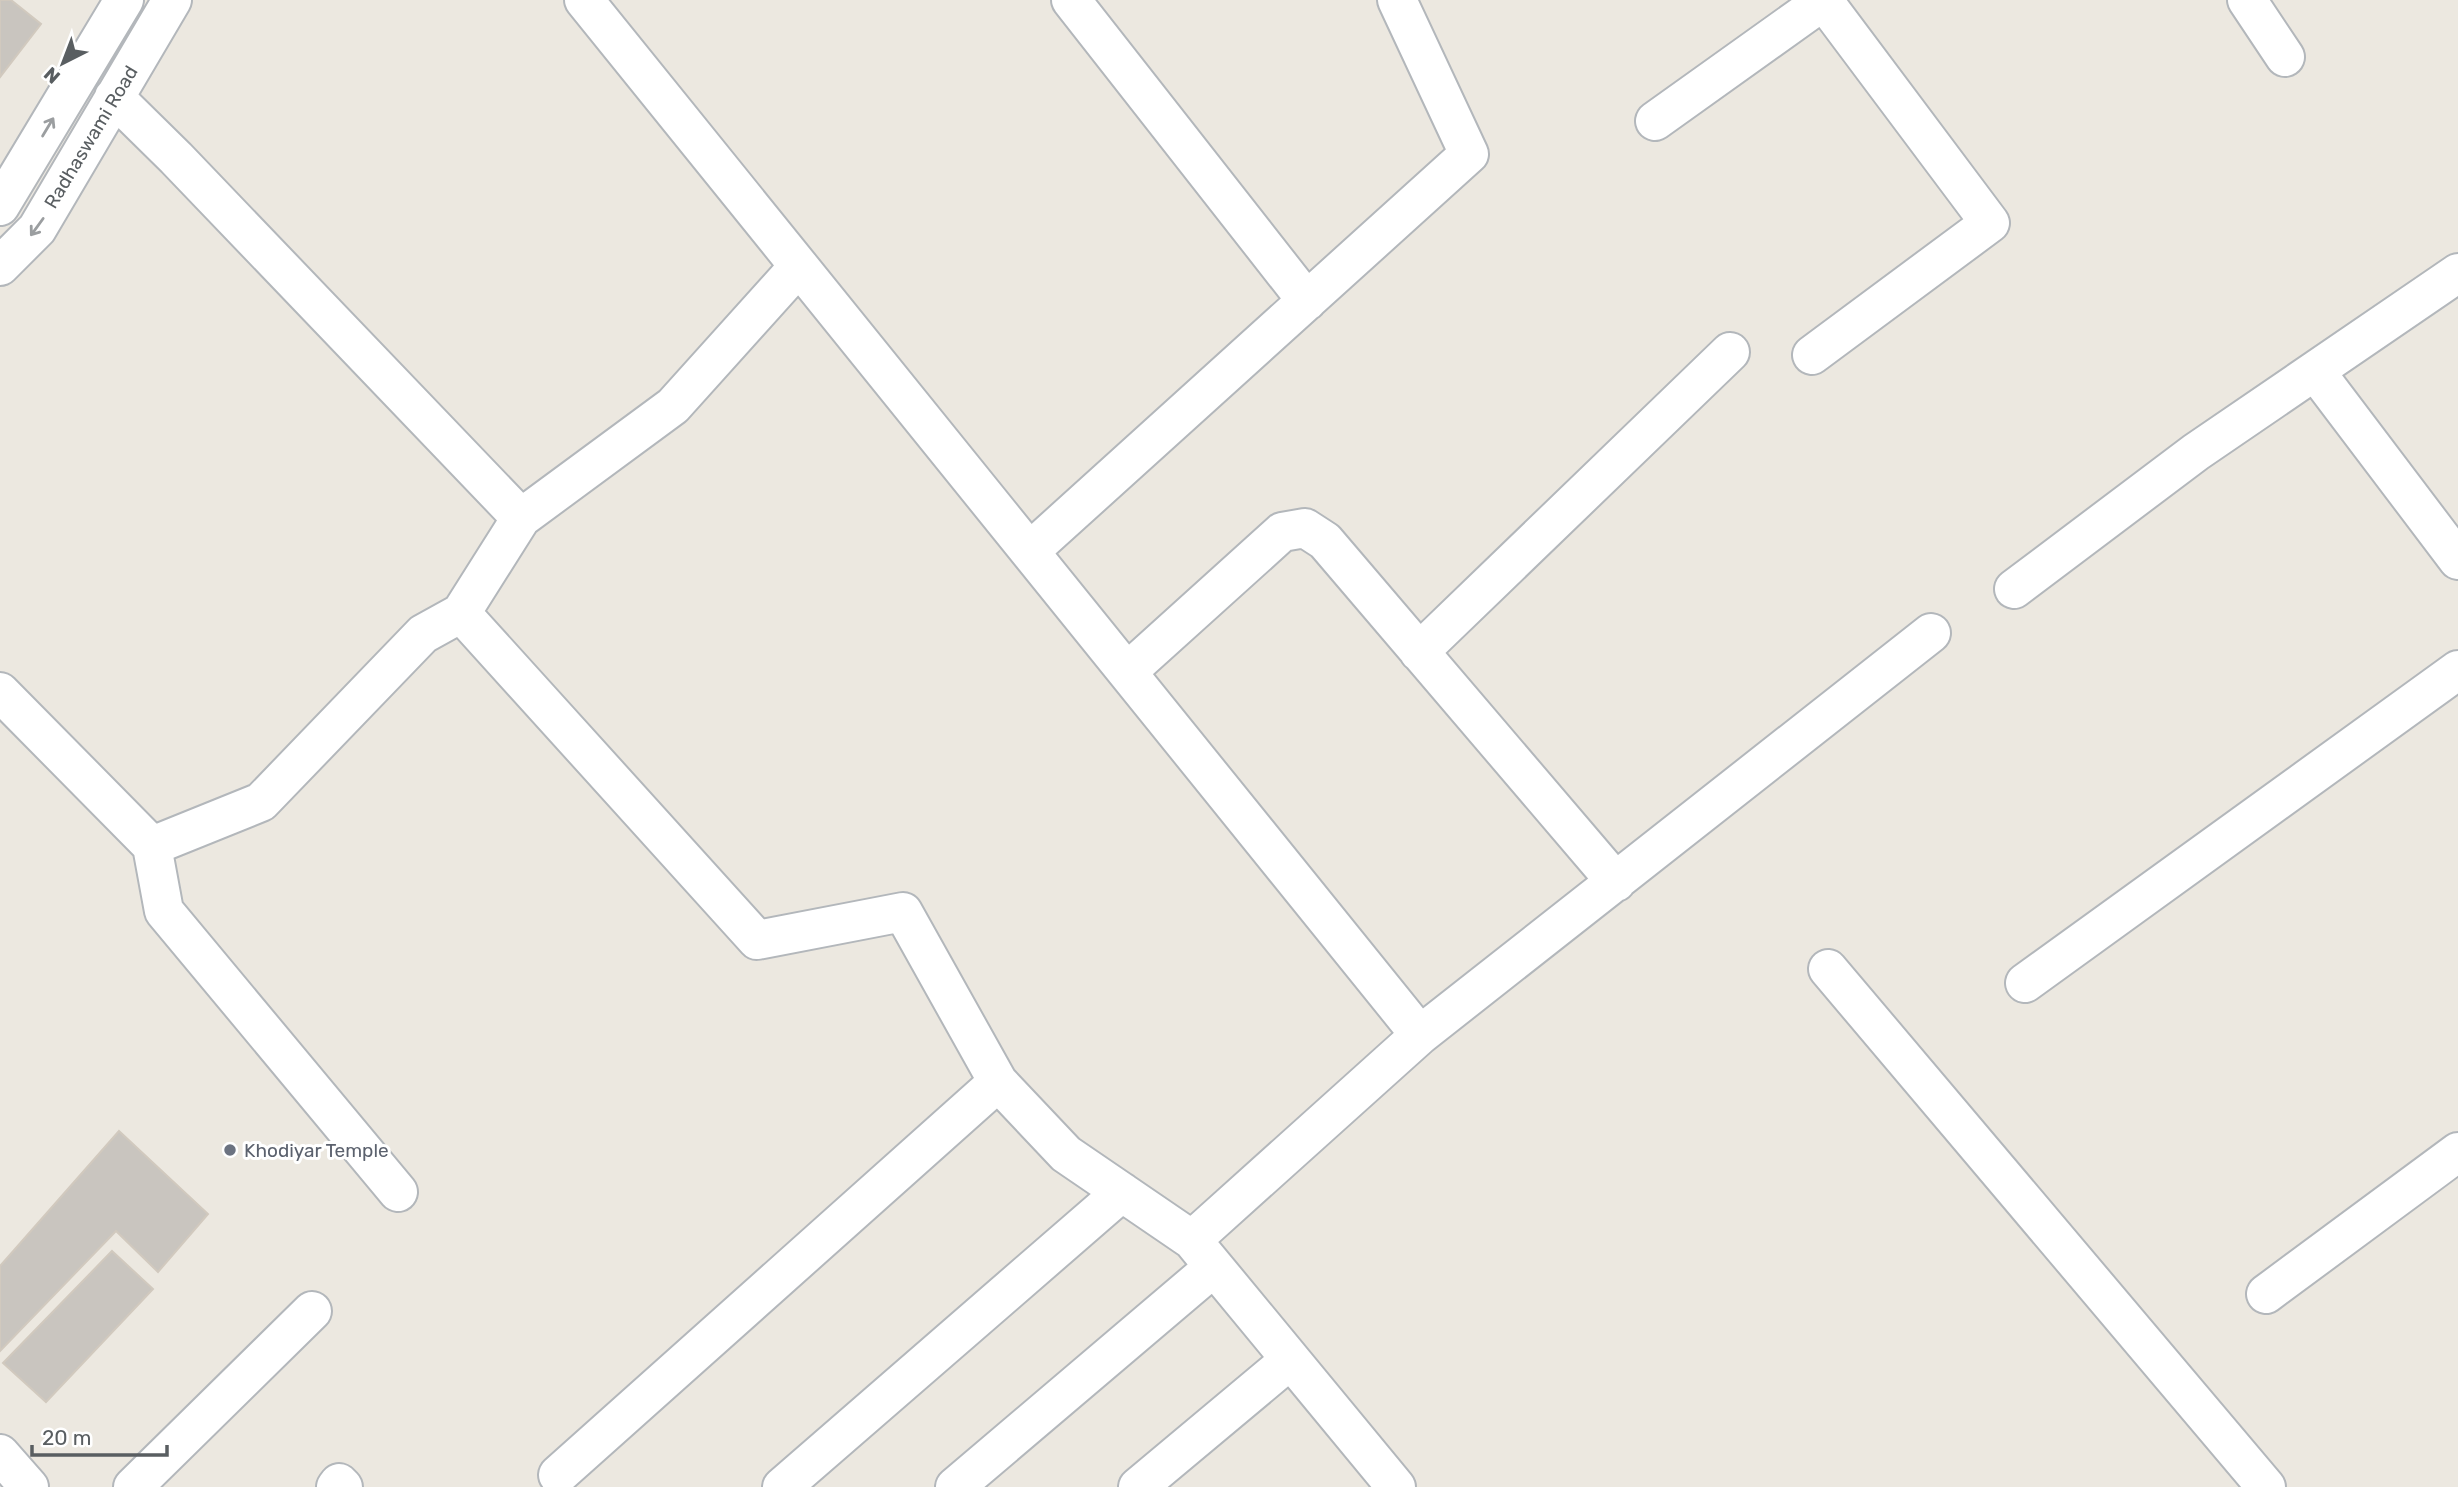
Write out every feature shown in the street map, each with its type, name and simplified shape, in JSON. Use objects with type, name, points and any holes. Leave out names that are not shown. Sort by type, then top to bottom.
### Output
[{"type":"street","points":[[0,206],[124,0]]},
{"type":"street","name":"Radhaswami Road","points":[[0,267],[37,229],[172,0]]},
{"type":"street","points":[[584,0],[1420,1035]]},
{"type":"street","points":[[1071,0],[1307,301]]},
{"type":"street","points":[[1030,551],[1469,154],[1396,0]]},
{"type":"street","points":[[1655,121],[1823,0],[1990,223],[1812,355]]},
{"type":"street","points":[[2247,0],[2285,57]]},
{"type":"street","points":[[114,97],[176,158],[521,518]]},
{"type":"street","points":[[152,846],[261,802],[423,634],[461,613],[521,518],[673,406],[799,266]]},
{"type":"street","points":[[2014,589],[2196,452],[2458,273]]},
{"type":"street","points":[[1419,652],[1730,352]]},
{"type":"street","points":[[2315,371],[2458,560]]},
{"type":"street","points":[[1127,672],[1282,532],[1305,528],[1325,541],[1616,882]]},
{"type":"street","points":[[461,613],[757,940],[903,912],[998,1082],[1066,1154],[1203,1253],[1396,1487]]},
{"type":"street","points":[[955,1487],[1203,1253],[1420,1035],[1931,633]]},
{"type":"street","points":[[2025,983],[2458,670]]},
{"type":"street","points":[[0,692],[152,846],[164,911],[398,1192]]},
{"type":"street","points":[[1828,969],[2266,1487]]},
{"type":"street","points":[[558,1475],[998,1082]]},
{"type":"street","points":[[2266,1294],[2458,1152]]},
{"type":"street","points":[[782,1487],[1122,1192]]},
{"type":"street","points":[[133,1487],[312,1311]]},
{"type":"street","points":[[1138,1487],[1290,1360]]},
{"type":"street","points":[[0,1454],[29,1487]]},
{"type":"street","points":[[336,1487],[340,1483],[343,1487]]},
{"type":"building","points":[[0,0],[11,0],[41,24],[0,77]]},
{"type":"building","points":[[119,1131],[208,1214],[158,1272],[116,1231],[0,1351],[0,1266]]},
{"type":"building","points":[[112,1251],[153,1289],[46,1402],[3,1363]]},
{"type":"place","name":"Khodiyar Temple","points":[[230,1150]]}]
